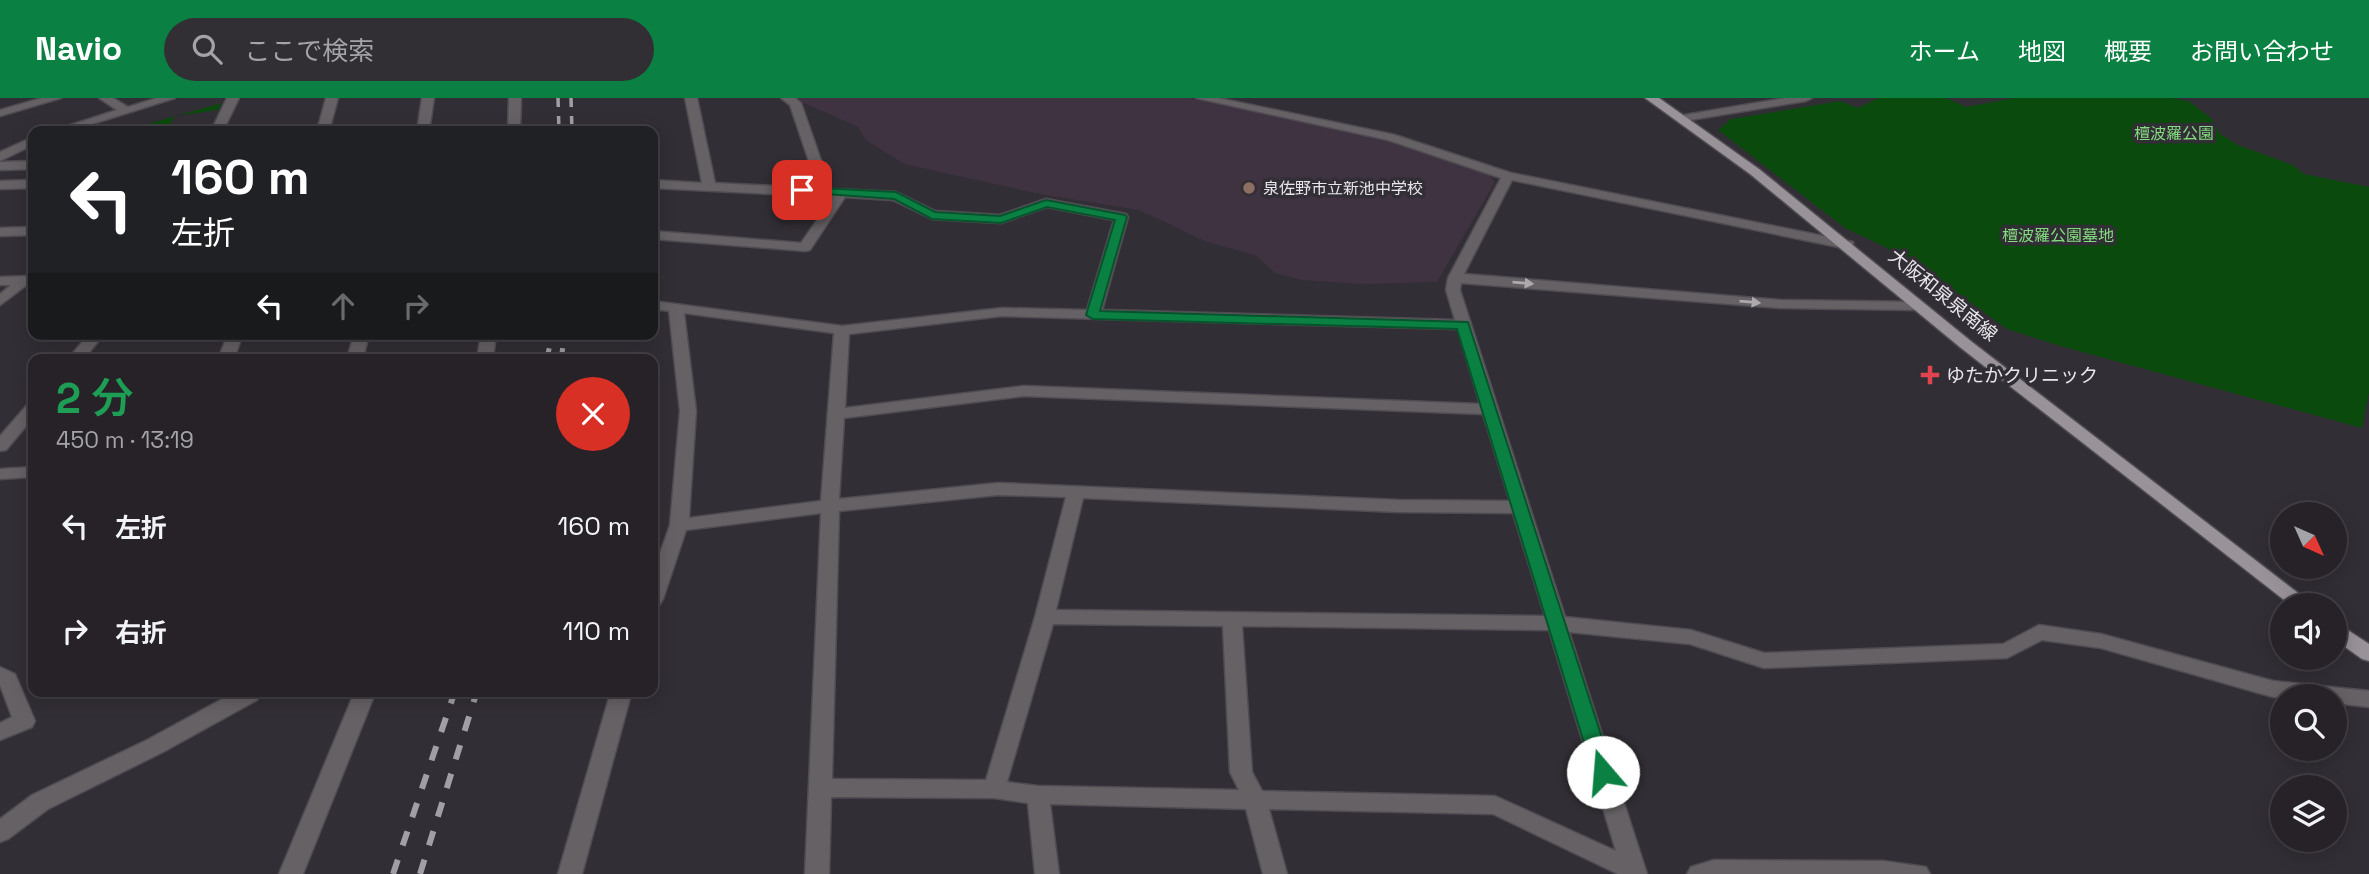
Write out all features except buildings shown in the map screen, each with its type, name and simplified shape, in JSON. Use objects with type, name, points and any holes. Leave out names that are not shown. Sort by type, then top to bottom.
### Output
[{"type":"main road","name":"大阪和泉泉南線","points":[[1651,98],[1684,118],[1848,246],[1918,306],[2289,593]]},
{"type":"main road","points":[[2347,638],[2369,654]]},
{"type":"street","points":[[0,113],[55,98]]},
{"type":"street","points":[[105,98],[125,110]]},
{"type":"street","points":[[74,126],[169,98]]},
{"type":"street","points":[[219,126],[233,98]]},
{"type":"street","points":[[324,126],[332,98]]},
{"type":"street","points":[[424,126],[428,98]]},
{"type":"street","points":[[514,126],[515,98]]},
{"type":"street","points":[[691,98],[709,186]]},
{"type":"street","points":[[787,98],[795,103],[825,191]]},
{"type":"street","points":[[1202,98],[1391,137],[1508,176],[1848,246]]},
{"type":"street","points":[[1684,118],[1805,98]]},
{"type":"street","points":[[0,158],[28,144]]},
{"type":"street","points":[[0,166],[28,165]]},
{"type":"street","points":[[1508,176],[1455,278],[1453,290],[1635,873]]},
{"type":"street","points":[[0,185],[28,184]]},
{"type":"street","points":[[658,184],[896,196],[932,215],[1001,219],[1046,203],[1121,217],[1093,315]]},
{"type":"street","points":[[658,235],[805,247],[842,192]]},
{"type":"street","points":[[0,232],[28,231]]},
{"type":"street","points":[[1455,278],[1781,304],[1918,306]]},
{"type":"street","points":[[0,281],[28,280]]},
{"type":"street","points":[[0,301],[28,281]]},
{"type":"street","points":[[658,305],[842,330],[1002,313],[1463,325]]},
{"type":"street","points":[[658,585],[679,525],[688,411],[676,308]]},
{"type":"street","points":[[817,874],[830,506],[842,330]]},
{"type":"street","points":[[80,354],[92,340]]},
{"type":"street","points":[[836,414],[1024,391],[1489,409]]},
{"type":"street","points":[[0,446],[28,414]]},
{"type":"street","points":[[0,474],[28,472]]},
{"type":"street","points":[[679,525],[998,489],[1398,506],[1520,507]]},
{"type":"street","points":[[994,789],[1045,617],[1076,491]]},
{"type":"street","points":[[1045,617],[1555,623],[1691,636],[1764,661],[2007,651],[2039,632],[2101,640],[2273,688],[2369,699]]},
{"type":"street","points":[[1232,619],[1241,772],[1255,799],[1275,874]]},
{"type":"street","points":[[0,675],[8,679],[24,722],[0,732]]},
{"type":"street","points":[[0,832],[40,803],[155,746],[245,697]]},
{"type":"street","points":[[292,874],[364,697]]},
{"type":"street","points":[[570,874],[620,697]]},
{"type":"street","points":[[822,788],[994,789],[1038,795],[1495,804],[1635,873]]},
{"type":"street","points":[[1038,795],[1047,874]]},
{"type":"street","points":[[1699,874],[1714,870],[1883,871],[1918,874]]},
{"type":"shaded area","name":"泉佐野市立新池中学校","points":[[798,98],[1188,98],[1393,140],[1487,173],[1495,182],[1437,282],[1362,284],[1302,280],[1275,273],[1255,255],[1207,242],[1139,210],[1040,194],[904,164],[866,140],[858,127]]},
{"type":"green space","name":"檀波羅公園墓地","points":[[1879,98],[1946,98],[1966,107],[2014,98],[2173,98],[2190,102],[2211,118],[2220,134],[2238,145],[2293,165],[2304,174],[2369,187],[2369,392],[2362,428],[2060,346],[2007,329],[1910,259],[1845,228],[1718,130],[1731,119],[1840,101],[1858,108]]},
{"type":"green space","points":[[222,103],[218,110],[177,116]]},
{"type":"green space","points":[[175,116],[169,126],[140,126]]},
{"type":"railway","points":[[558,98],[559,126]]},
{"type":"railway","points":[[571,98],[572,126]]},
{"type":"railway","points":[[548,354],[551,340]]},
{"type":"railway","points":[[562,354],[564,340]]},
{"type":"railway","points":[[393,874],[453,697]]},
{"type":"railway","points":[[420,874],[475,697]]},
{"type":"place","name":"泉佐野市立新池中学校","points":[[1249,188]]},
{"type":"place","name":"ゆたかクリニック","points":[[1930,375]]},
{"type":"route","points":[[802,190],[896,196],[932,215],[1001,219],[1046,203],[1121,217],[1093,315],[1463,325],[1603,772]]},
{"type":"park label","name":"檀波羅公園","points":[[2174,133]]}]
